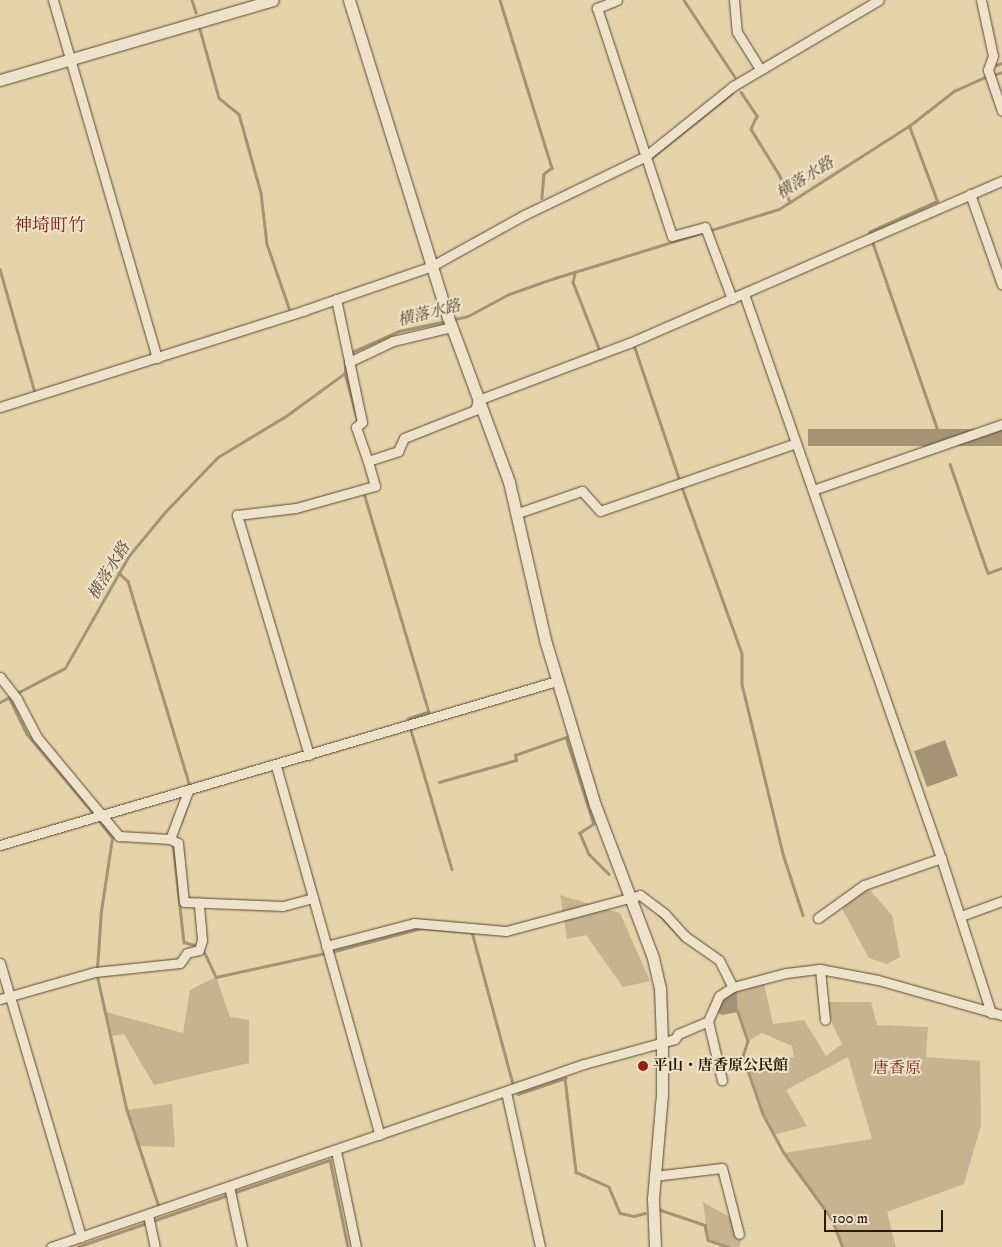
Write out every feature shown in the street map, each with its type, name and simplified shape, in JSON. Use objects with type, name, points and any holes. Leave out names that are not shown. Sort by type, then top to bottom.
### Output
[{"type":"street","points":[[53,0],[158,358]]},
{"type":"street","points":[[0,80],[273,0]]},
{"type":"street","points":[[349,0],[450,322],[518,513],[557,681],[595,805],[653,958],[660,988],[662,1042],[662,1094],[654,1176],[655,1247]]},
{"type":"street","points":[[617,0],[597,8],[672,236],[704,227],[732,299]]},
{"type":"street","points":[[734,0],[737,32],[760,69]]},
{"type":"street","points":[[0,407],[158,358],[432,266],[524,215],[646,156],[734,86],[879,0]]},
{"type":"street","points":[[981,0],[993,56],[988,70],[1002,111]]},
{"type":"street","points":[[478,400],[629,343],[1002,180]]},
{"type":"street","points":[[970,194],[1002,285]]},
{"type":"street","points":[[744,294],[961,916],[991,1012]]},
{"type":"street","points":[[309,755],[237,515],[296,508],[375,486],[359,424],[336,299]]},
{"type":"street","points":[[348,356],[450,322]]},
{"type":"street","points":[[368,461],[398,451],[404,438],[475,410],[478,400]]},
{"type":"street","points":[[813,490],[1002,424]]},
{"type":"street","points":[[518,513],[582,491],[600,511],[796,443]]},
{"type":"street","points":[[0,677],[17,699],[37,737],[119,836],[170,839],[178,843],[184,902],[283,906],[313,898]]},
{"type":"street","points":[[0,845],[276,766],[557,681]]},
{"type":"street","points":[[276,766],[380,1135]]},
{"type":"street","points":[[170,839],[192,789]]},
{"type":"street","points":[[818,918],[864,885],[941,858]]},
{"type":"street","points":[[326,946],[414,923],[506,931],[640,895],[665,914],[686,937],[719,960],[733,987]]},
{"type":"street","points":[[961,916],[1002,901]]},
{"type":"street","points":[[0,999],[98,972],[180,963],[187,953],[199,950],[202,940],[199,902]]},
{"type":"street","points":[[0,963],[81,1237]]},
{"type":"street","points":[[820,969],[825,1020]]},
{"type":"street","points":[[722,1080],[708,1021],[718,996],[733,987],[786,973],[820,969],[878,980],[1002,1015]]},
{"type":"street","points":[[51,1247],[336,1151],[584,1064],[619,1057],[675,1039],[678,1034],[708,1021]]},
{"type":"street","points":[[506,1092],[540,1247]]},
{"type":"street","points":[[336,1151],[356,1247]]},
{"type":"street","points":[[654,1176],[722,1168],[738,1234]]},
{"type":"street","points":[[230,1186],[242,1247]]},
{"type":"street","points":[[148,1215],[155,1247]]},
{"type":"shaded area","points":[[808,429],[1002,429],[1002,446],[808,446]]},
{"type":"shaded area","points":[[945,740],[958,776],[927,787],[914,751]]},
{"type":"shaded area","points":[[867,887],[892,915],[900,957],[887,964],[869,958],[840,905]]},
{"type":"shaded area","points":[[560,895],[620,913],[650,981],[623,987],[586,935],[567,939]]},
{"type":"shaded area","points":[[216,977],[230,1017],[249,1020],[249,1063],[154,1085],[124,1034],[112,1036],[106,1012],[183,1033],[190,990]]},
{"type":"shaded area","points":[[764,983],[773,1024],[804,1020],[826,1056],[842,1044],[829,1017],[827,1002],[871,1002],[877,1025],[928,1027],[926,1057],[980,1061],[981,1125],[964,1184],[887,1212],[896,1247],[843,1247],[832,1219],[784,1153],[872,1139],[848,1057],[786,1090],[807,1126],[774,1135],[763,1114],[746,1064],[794,1057],[792,1046],[762,1033],[748,1041],[738,1012],[737,990]]},
{"type":"shaded area","points":[[737,990],[738,1012],[722,1015],[717,1012],[720,999]]},
{"type":"shaded area","points":[[172,1104],[175,1147],[138,1146],[127,1110]]},
{"type":"shaded area","points":[[703,1202],[738,1222],[742,1234],[740,1247],[719,1247],[720,1243],[708,1240]]},
{"type":"waterway","points":[[192,0],[196,12]]},
{"type":"waterway","points":[[500,0],[552,168],[544,174],[542,198]]},
{"type":"waterway","points":[[684,0],[735,77]]},
{"type":"waterway","points":[[200,29],[219,98],[239,114],[261,193],[267,244],[289,308]]},
{"type":"waterway","points":[[996,65],[1002,63]]},
{"type":"waterway","name":"横落水路","points":[[993,75],[1002,72]]},
{"type":"waterway","name":"横落水路","points":[[451,320],[468,316],[509,294],[555,278],[779,209],[909,126],[954,91],[988,76]]},
{"type":"waterway","points":[[741,92],[757,116],[751,129],[780,176],[790,202]]},
{"type":"waterway","points":[[650,159],[732,93]]},
{"type":"waterway","points":[[869,232],[937,201],[909,126]]},
{"type":"waterway","points":[[873,243],[941,439]]},
{"type":"waterway","points":[[0,269],[35,393]]},
{"type":"waterway","points":[[575,274],[573,282],[600,351]]},
{"type":"waterway","name":"横落水路","points":[[350,353],[399,331],[446,321]]},
{"type":"waterway","points":[[634,345],[679,478]]},
{"type":"waterway","name":"横落水路","points":[[0,702],[65,668],[128,557],[165,512],[218,457],[286,416],[345,373],[345,355]]},
{"type":"waterway","points":[[345,373],[357,418]]},
{"type":"waterway","points":[[950,464],[988,573],[1002,568]]},
{"type":"waterway","points":[[682,487],[742,654],[742,684],[784,857],[803,915]]},
{"type":"waterway","points":[[364,493],[429,712],[408,719]]},
{"type":"waterway","points":[[119,573],[128,581],[190,787]]},
{"type":"waterway","points":[[9,697],[27,734],[95,815]]},
{"type":"waterway","points":[[411,730],[452,869]]},
{"type":"waterway","points":[[439,782],[516,760],[515,755],[566,737],[594,824],[580,833],[589,854],[609,874]]},
{"type":"waterway","points":[[181,822],[191,792]]},
{"type":"waterway","points":[[97,969],[101,911],[112,838],[98,820]]},
{"type":"waterway","points":[[173,843],[184,942],[198,946]]},
{"type":"waterway","points":[[660,915],[683,940]]},
{"type":"waterway","points":[[331,952],[421,928],[472,932],[513,1084]]},
{"type":"waterway","points":[[203,949],[216,977],[326,953]]},
{"type":"waterway","points":[[97,974],[127,1110],[159,1207]]},
{"type":"waterway","points":[[738,1012],[748,1041],[743,1056],[763,1114],[784,1153],[832,1219],[843,1247]]},
{"type":"waterway","points":[[518,1094],[565,1078],[576,1172],[609,1187],[620,1213],[634,1216],[645,1213]]},
{"type":"waterway","points":[[233,1193],[330,1160],[348,1247]]},
{"type":"waterway","points":[[77,1247],[228,1195]]},
{"type":"waterway","points":[[658,1209],[705,1225],[708,1240],[729,1247]]},
{"type":"place","name":"平山・唐香原公民館","points":[[643,1066]]},
{"type":"district","name":"神埼町竹","points":[[50,226]]},
{"type":"district","name":"唐香原","points":[[897,1068]]}]
